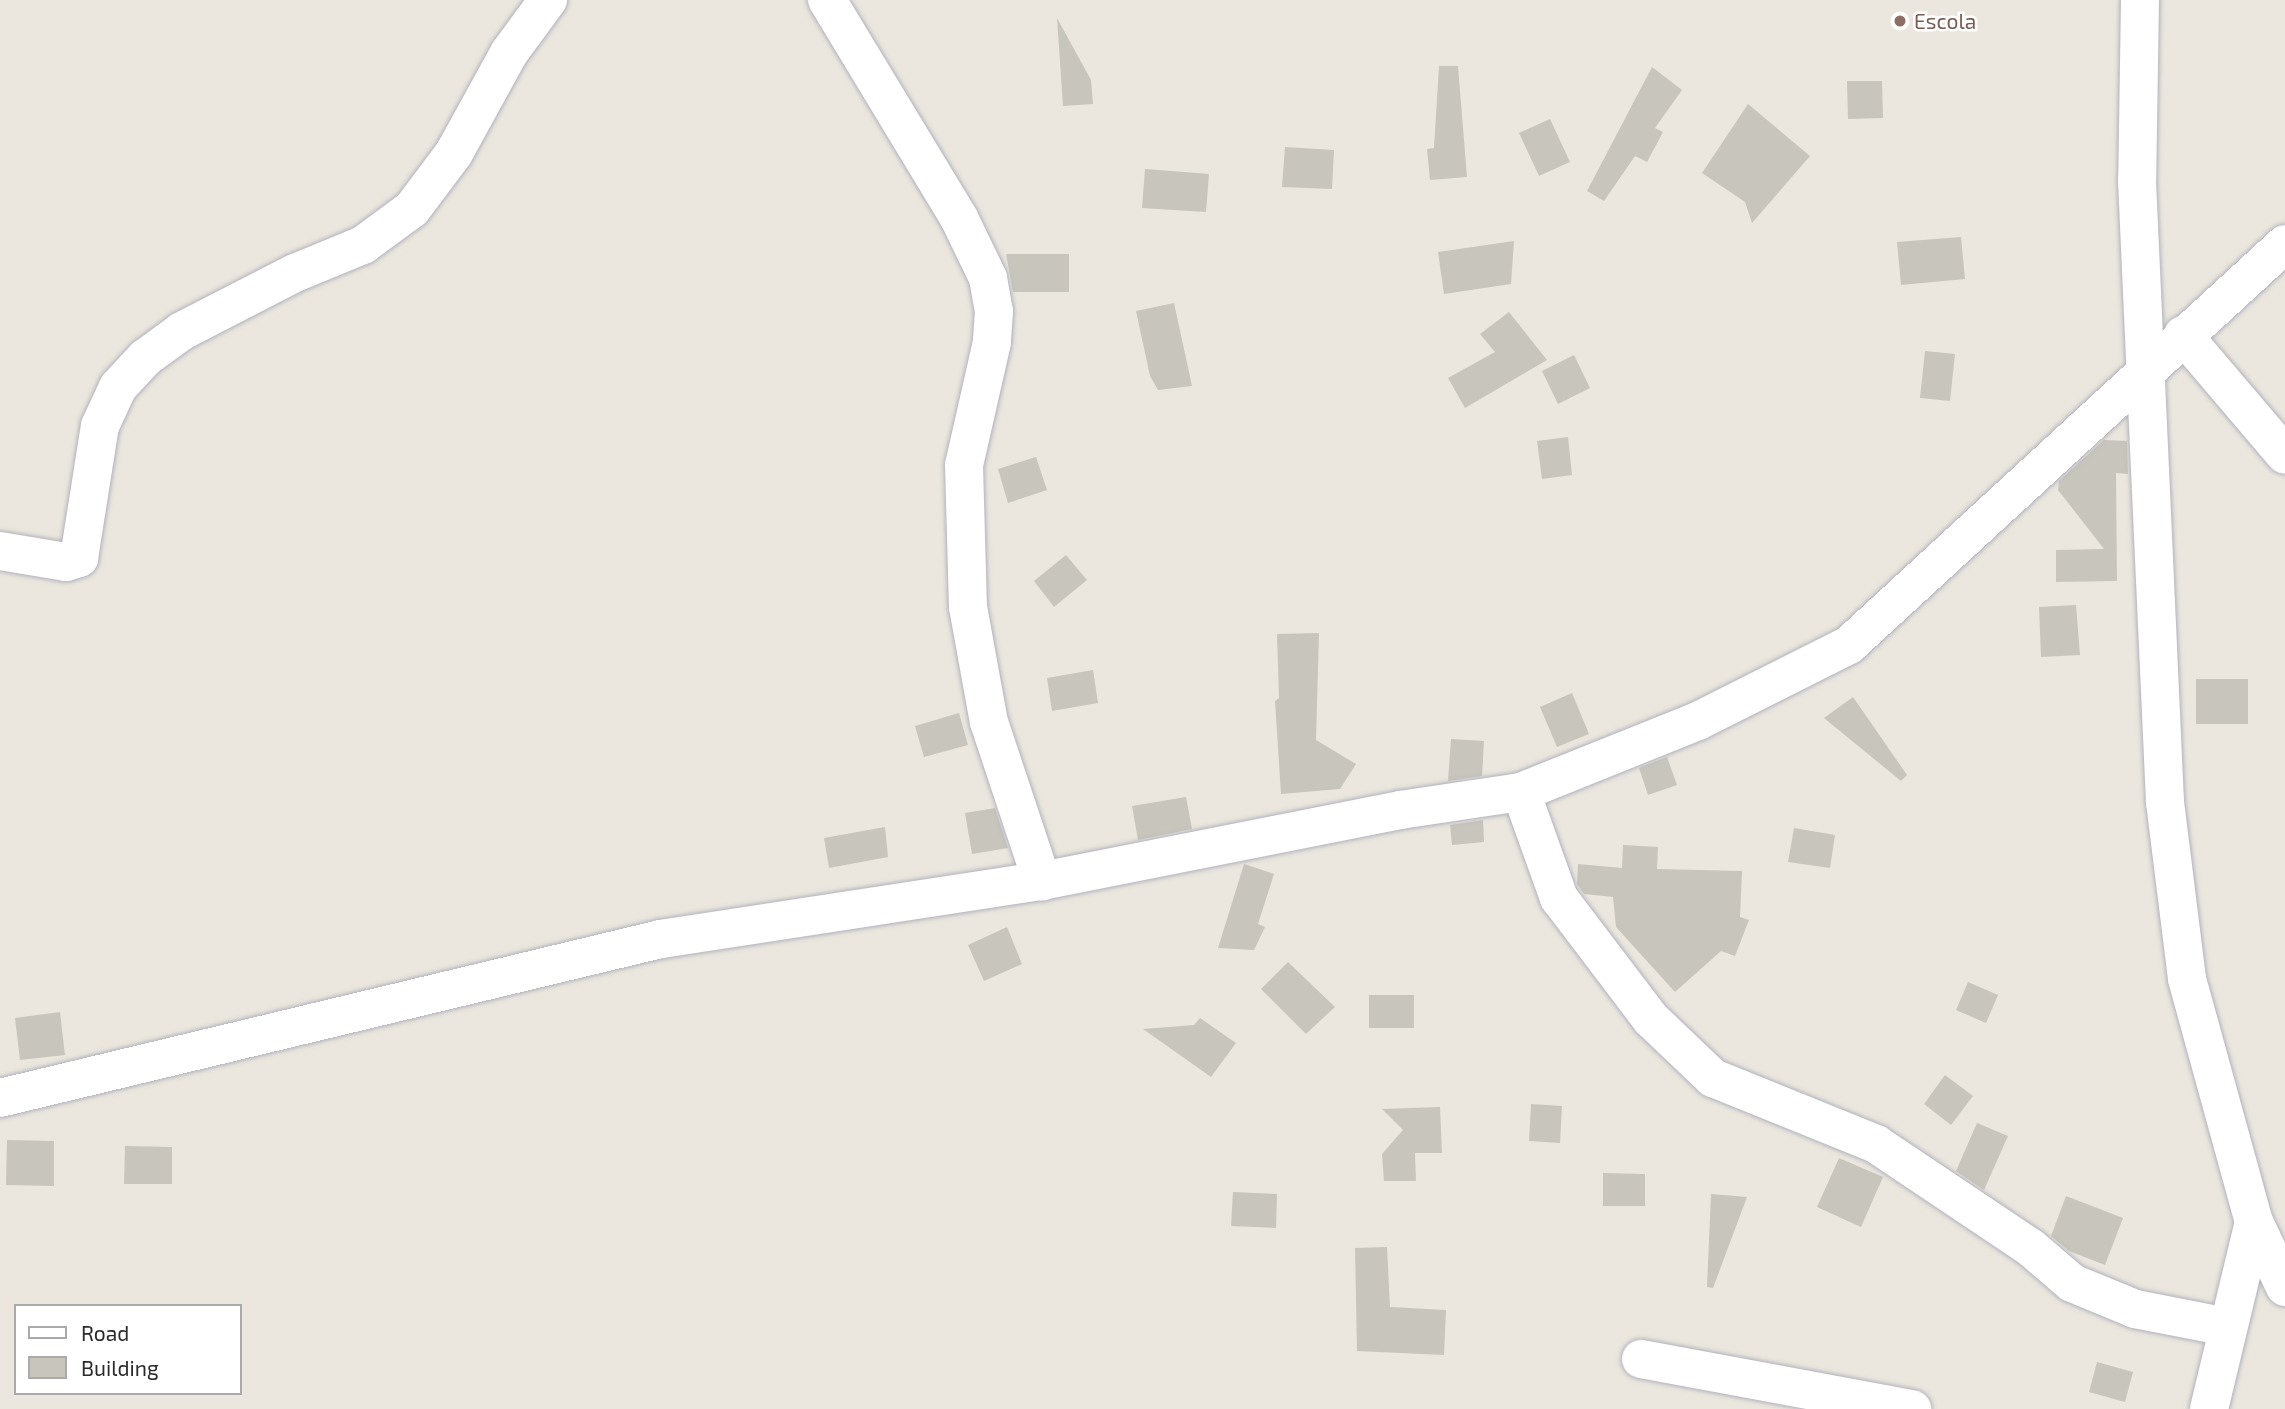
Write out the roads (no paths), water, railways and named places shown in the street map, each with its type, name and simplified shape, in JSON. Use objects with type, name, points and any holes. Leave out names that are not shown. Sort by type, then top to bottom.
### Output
[{"type":"street","points":[[0,551],[66,562],[79,558],[100,426],[118,387],[145,358],[182,331],[295,273],[363,245],[411,209],[454,153],[509,53],[548,0]]},
{"type":"street","points":[[827,0],[959,218],[988,278],[994,311],[992,342],[964,465],[968,607],[989,722],[1042,881]]},
{"type":"street","points":[[2140,0],[2137,181],[2165,802],[2187,979],[2255,1222],[2285,1287]]},
{"type":"street","points":[[0,1098],[661,939],[1042,881],[1401,810],[1521,792],[1698,721],[1849,645],[2285,244]]},
{"type":"street","points":[[2183,335],[2285,455]]},
{"type":"street","points":[[1521,792],[1559,898],[1651,1019],[1713,1078],[1876,1144],[2030,1247],[2072,1283],[2134,1309],[2228,1327]]},
{"type":"street","points":[[2209,1409],[2255,1222]]},
{"type":"street","points":[[1641,1359],[1912,1409]]},
{"type":"place","name":"Escola","points":[[1900,21]]}]
